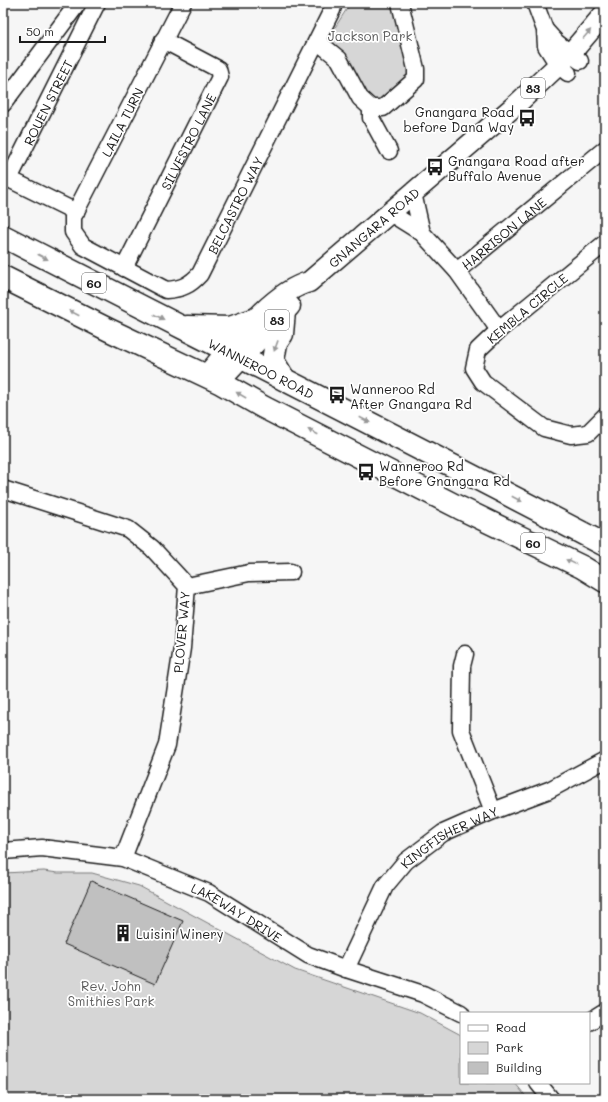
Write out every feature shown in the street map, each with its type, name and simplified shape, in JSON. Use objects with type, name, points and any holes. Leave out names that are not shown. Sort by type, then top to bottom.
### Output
[{"type":"highway","name":"WANNEROO ROAD","points":[[3,236],[178,327],[236,354],[605,545]]},
{"type":"highway","name":"60","points":[[3,277],[212,379],[460,508],[582,567],[605,581]]},
{"type":"highway","points":[[284,311],[282,334],[276,343],[273,362],[284,379]]},
{"type":"highway","name":"83","points":[[178,327],[230,328],[256,319]]},
{"type":"main road","name":"GNANGARA ROAD","points":[[569,63],[605,14]]},
{"type":"main road","name":"GNANGARA ROAD","points":[[236,354],[256,319],[295,286],[309,282],[457,157],[481,133],[605,34]]},
{"type":"main road","name":"GNANGARA ROAD","points":[[212,379],[236,354],[305,292],[309,282]]},
{"type":"street","points":[[3,104],[78,3]]},
{"type":"street","name":"ROUEN STREET","points":[[6,177],[97,3]]},
{"type":"street","name":"LAILA TURN","points":[[78,242],[73,232],[73,218],[183,3]]},
{"type":"street","points":[[370,108],[383,108],[416,79],[416,69],[400,3]]},
{"type":"street","points":[[535,3],[545,30],[546,46],[569,63]]},
{"type":"street","name":"BELCASTRO WAY","points":[[78,242],[166,290],[179,290],[191,284],[200,274],[335,5]]},
{"type":"street","name":"SILVESTRO LANE","points":[[124,268],[220,77],[218,69],[163,40]]},
{"type":"street","points":[[317,41],[339,59],[360,98],[370,108],[371,118],[389,151]]},
{"type":"street","name":"HARRISON LANE","points":[[457,271],[605,149]]},
{"type":"street","points":[[6,177],[76,212]]},
{"type":"street","points":[[413,193],[422,233]]},
{"type":"street","points":[[390,213],[422,233],[457,271],[499,330]]},
{"type":"street","name":"KEMBLA CIRCLE","points":[[605,243],[499,330],[478,350],[474,368],[484,382],[544,428],[571,435],[588,433],[605,416]]},
{"type":"street","name":"PLOVER WAY","points":[[3,488],[128,529],[152,548],[187,586],[182,648],[167,745],[124,858]]},
{"type":"street","points":[[187,586],[248,573],[291,572]]},
{"type":"street","points":[[465,654],[462,666],[461,730],[493,811]]},
{"type":"street","name":"KINGFISHER WAY","points":[[346,969],[385,886],[406,861],[443,833],[493,811],[549,790],[605,760]]},
{"type":"street","name":"LAKEWAY DRIVE","points":[[3,851],[42,848],[124,858],[209,893],[308,955],[424,994],[460,1012]]},
{"type":"street","points":[[590,1021],[605,1012]]},
{"type":"street","points":[[539,1084],[551,1099]]},
{"type":"green space","name":"Jackson Park","points":[[355,3],[391,3],[394,6],[411,78],[381,103],[372,103],[366,95],[346,54],[327,40],[348,7]]},
{"type":"green space","name":"Rev. John Smithies Park","points":[[44,871],[58,873],[92,873],[139,886],[295,970],[420,1013],[460,1034],[460,1084],[516,1084],[528,1099],[3,1099],[3,873]]},
{"type":"building","name":"Luisini Winery","points":[[91,881],[183,921],[155,984],[64,944]]},
{"type":"place","name":"Gnangara Road before Dana Way","points":[[527,118]]},
{"type":"place","name":"Gnangara Road after Buffalo Avenue","points":[[435,167]]},
{"type":"place","name":"Wanneroo Rd After Gnangara Rd","points":[[337,395]]},
{"type":"place","name":"Wanneroo Rd Before Gnangara Rd","points":[[366,472]]},
{"type":"place","name":"Luisini Winery","points":[[123,933]]}]
